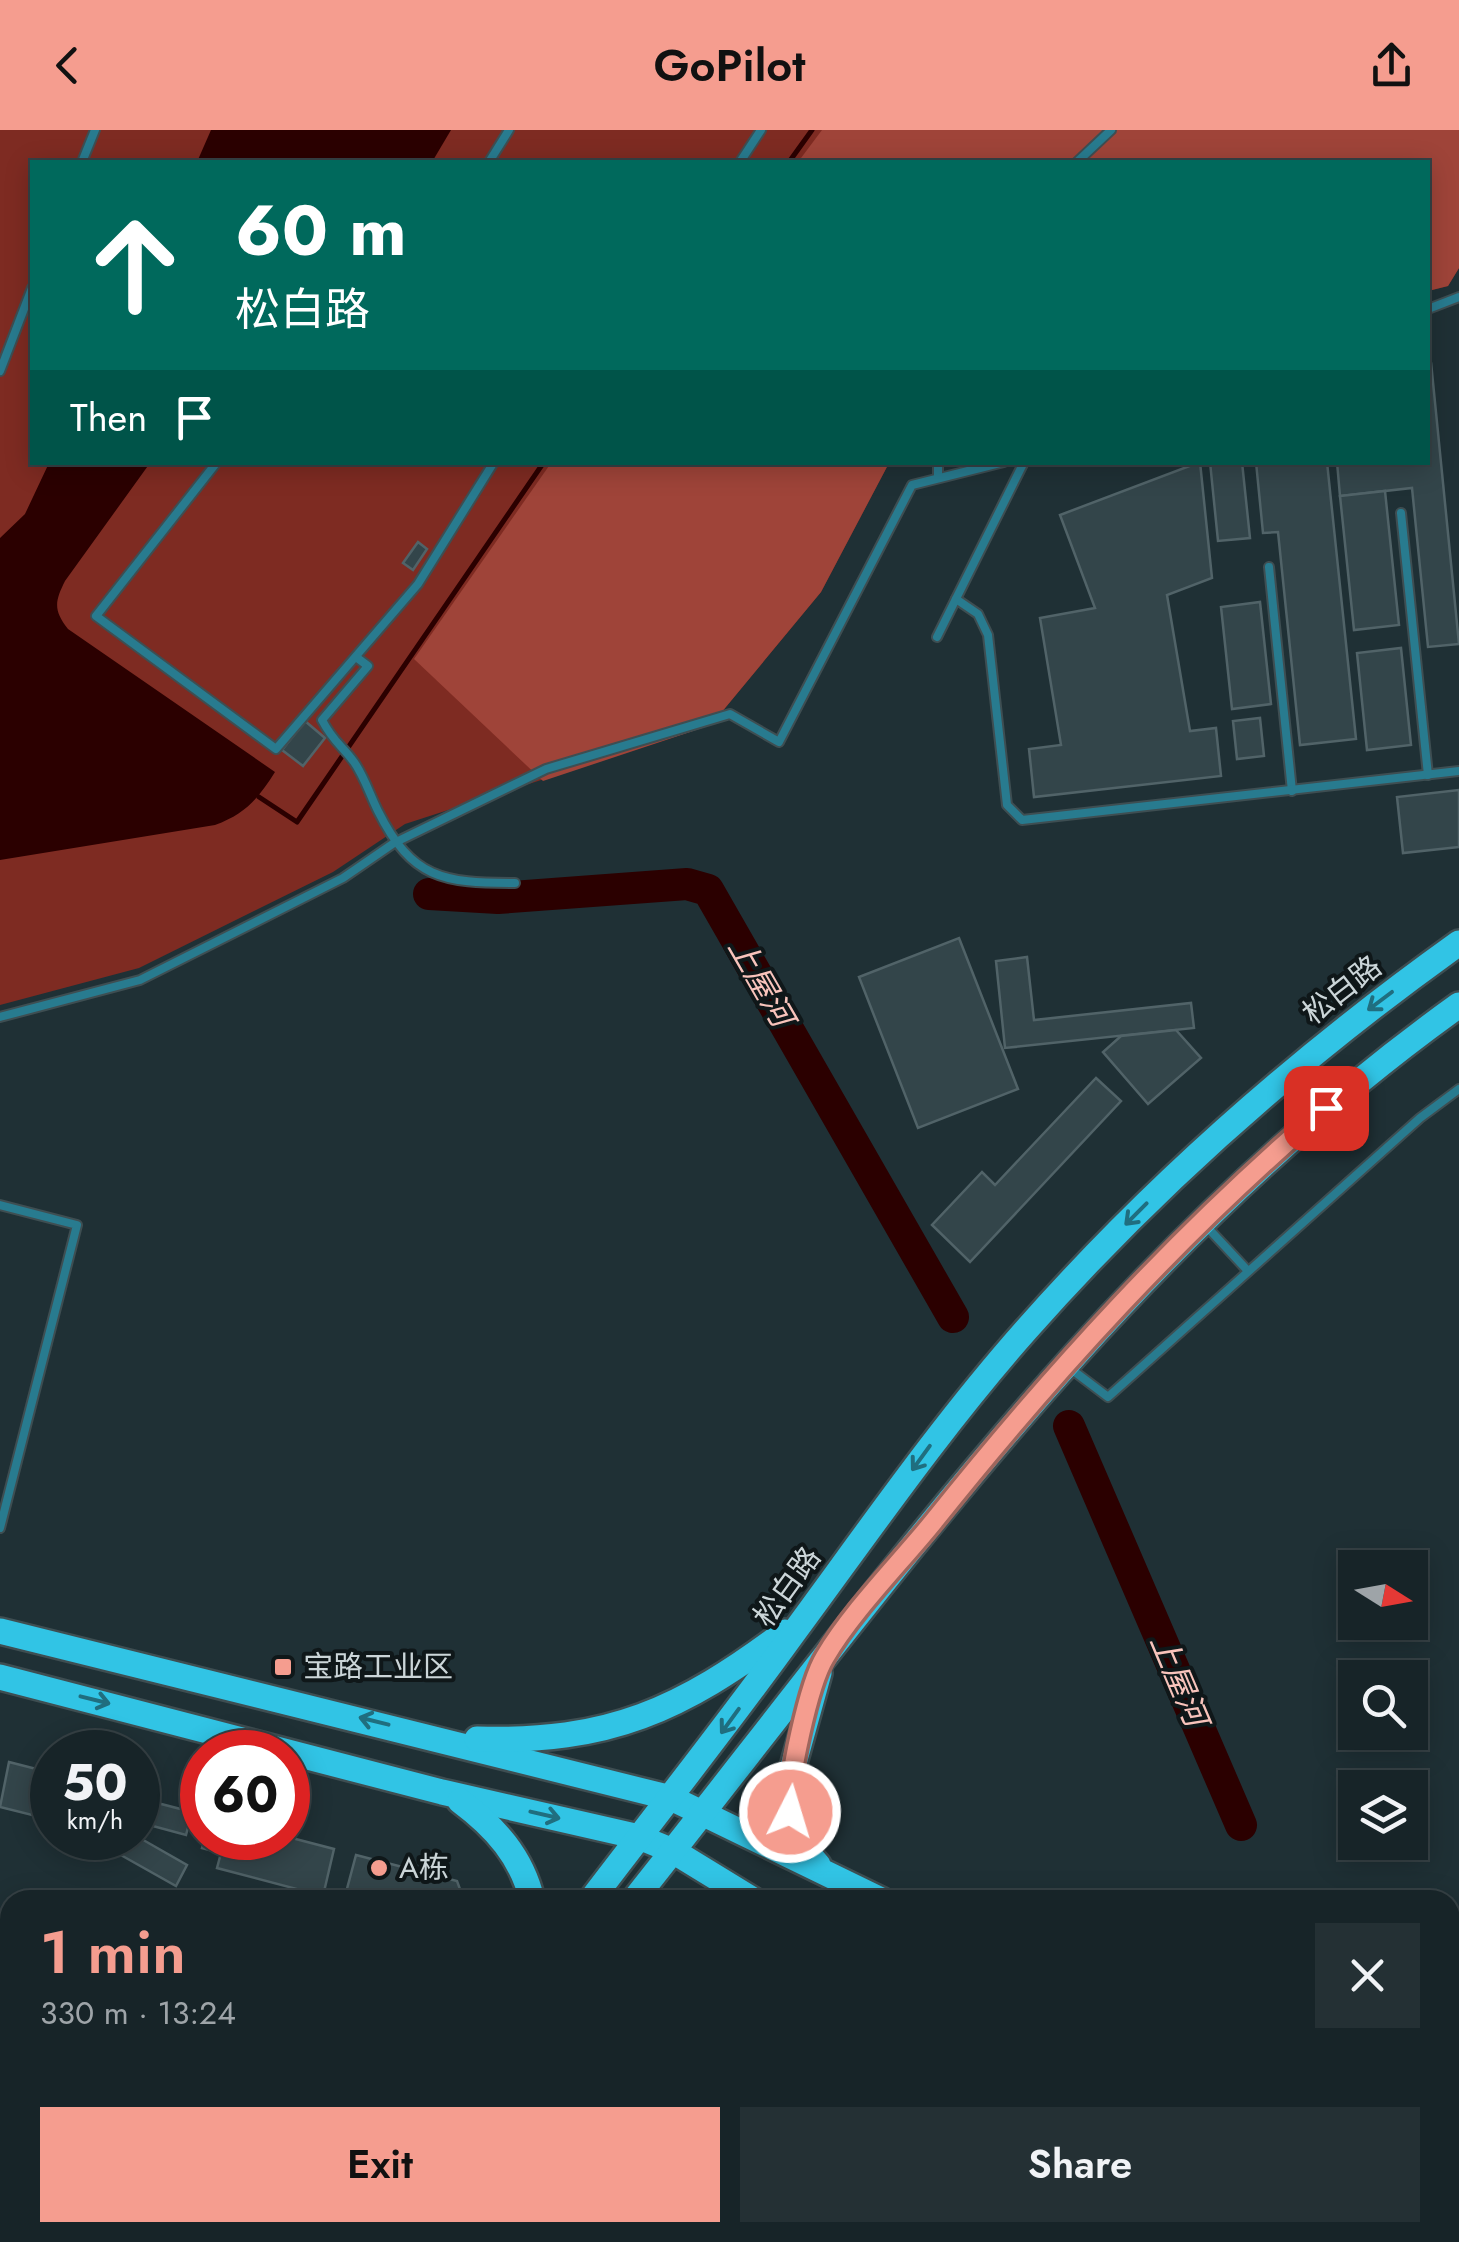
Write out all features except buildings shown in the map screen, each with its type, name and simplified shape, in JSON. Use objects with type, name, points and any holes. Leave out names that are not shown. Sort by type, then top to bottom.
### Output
[{"type":"main road","name":"松白路","points":[[599,1890],[672,1798],[978,1386],[1129,1221],[1294,1070],[1459,943]]},
{"type":"main road","points":[[642,1890],[823,1659],[1064,1363],[1201,1220],[1326,1108],[1459,1005]]},
{"type":"main road","points":[[444,1738],[552,1738],[635,1722],[746,1660],[811,1609]]},
{"type":"main road","points":[[0,1631],[444,1738],[672,1798],[861,1890]]},
{"type":"main road","points":[[823,1659],[789,1781],[788,1799],[802,1846],[830,1875]]},
{"type":"main road","points":[[0,1676],[442,1792],[639,1837],[673,1851],[737,1890]]},
{"type":"main road","points":[[442,1792],[472,1810],[504,1841],[527,1878],[530,1890]]},
{"type":"lane","points":[[83,160],[94,130]]},
{"type":"lane","points":[[491,160],[509,130]]},
{"type":"lane","points":[[741,160],[762,130]]},
{"type":"lane","points":[[1079,160],[1111,130]]},
{"type":"lane","points":[[0,371],[30,293]]},
{"type":"lane","points":[[1430,308],[1459,297]]},
{"type":"lane","points":[[215,465],[96,616],[276,750],[428,571],[492,465]]},
{"type":"lane","points":[[938,465],[938,478]]},
{"type":"lane","points":[[0,1017],[140,980],[343,878],[394,843],[546,769],[730,714],[779,742],[912,485],[992,465]]},
{"type":"lane","points":[[937,636],[1023,465]]},
{"type":"lane","points":[[1400,513],[1428,775]]},
{"type":"lane","points":[[1269,567],[1292,791]]},
{"type":"lane","points":[[956,599],[978,614],[988,635],[1006,805],[1022,820],[1459,771]]},
{"type":"lane","points":[[356,656],[368,666],[322,720],[335,746],[353,761],[394,843],[417,867],[449,881],[515,882]]},
{"type":"lane","points":[[1064,1363],[1108,1397],[1420,1118],[1459,1089]]},
{"type":"lane","points":[[0,1205],[77,1225],[0,1528]]},
{"type":"lane","points":[[1201,1220],[1248,1271]]},
{"type":"shaded area","points":[[0,130],[1459,130],[1459,268],[1448,286],[1430,290],[1430,160],[30,160],[30,465],[888,465],[821,592],[711,725],[405,824],[333,872],[139,968],[0,1005]]},
{"type":"shaded area","points":[[211,130],[451,130],[433,160],[198,160]]},
{"type":"shaded area","points":[[822,130],[1459,130],[1459,268],[1448,286],[1430,290],[1430,160],[800,160]]},
{"type":"shaded area","points":[[48,465],[149,465],[65,581],[57,605],[68,629],[275,772],[263,790],[235,816],[215,825],[0,860],[0,538],[25,514]]},
{"type":"shaded area","points":[[550,465],[888,465],[821,592],[711,725],[543,781],[414,659]]},
{"type":"waterway","points":[[790,160],[812,130]]},
{"type":"waterway","points":[[259,797],[297,822],[542,465]]},
{"type":"waterway","name":"上屋河","points":[[429,894],[498,898],[687,884],[708,890],[953,1317]]},
{"type":"waterway","name":"上屋河","points":[[1069,1426],[1241,1825]]},
{"type":"place","name":"宝路工业区","points":[[283,1667]]},
{"type":"place","name":"A栋","points":[[379,1868]]},
{"type":"route","points":[[790,1812],[789,1781],[823,1659],[1016,1418],[1113,1309],[1216,1205],[1326,1108]]}]
